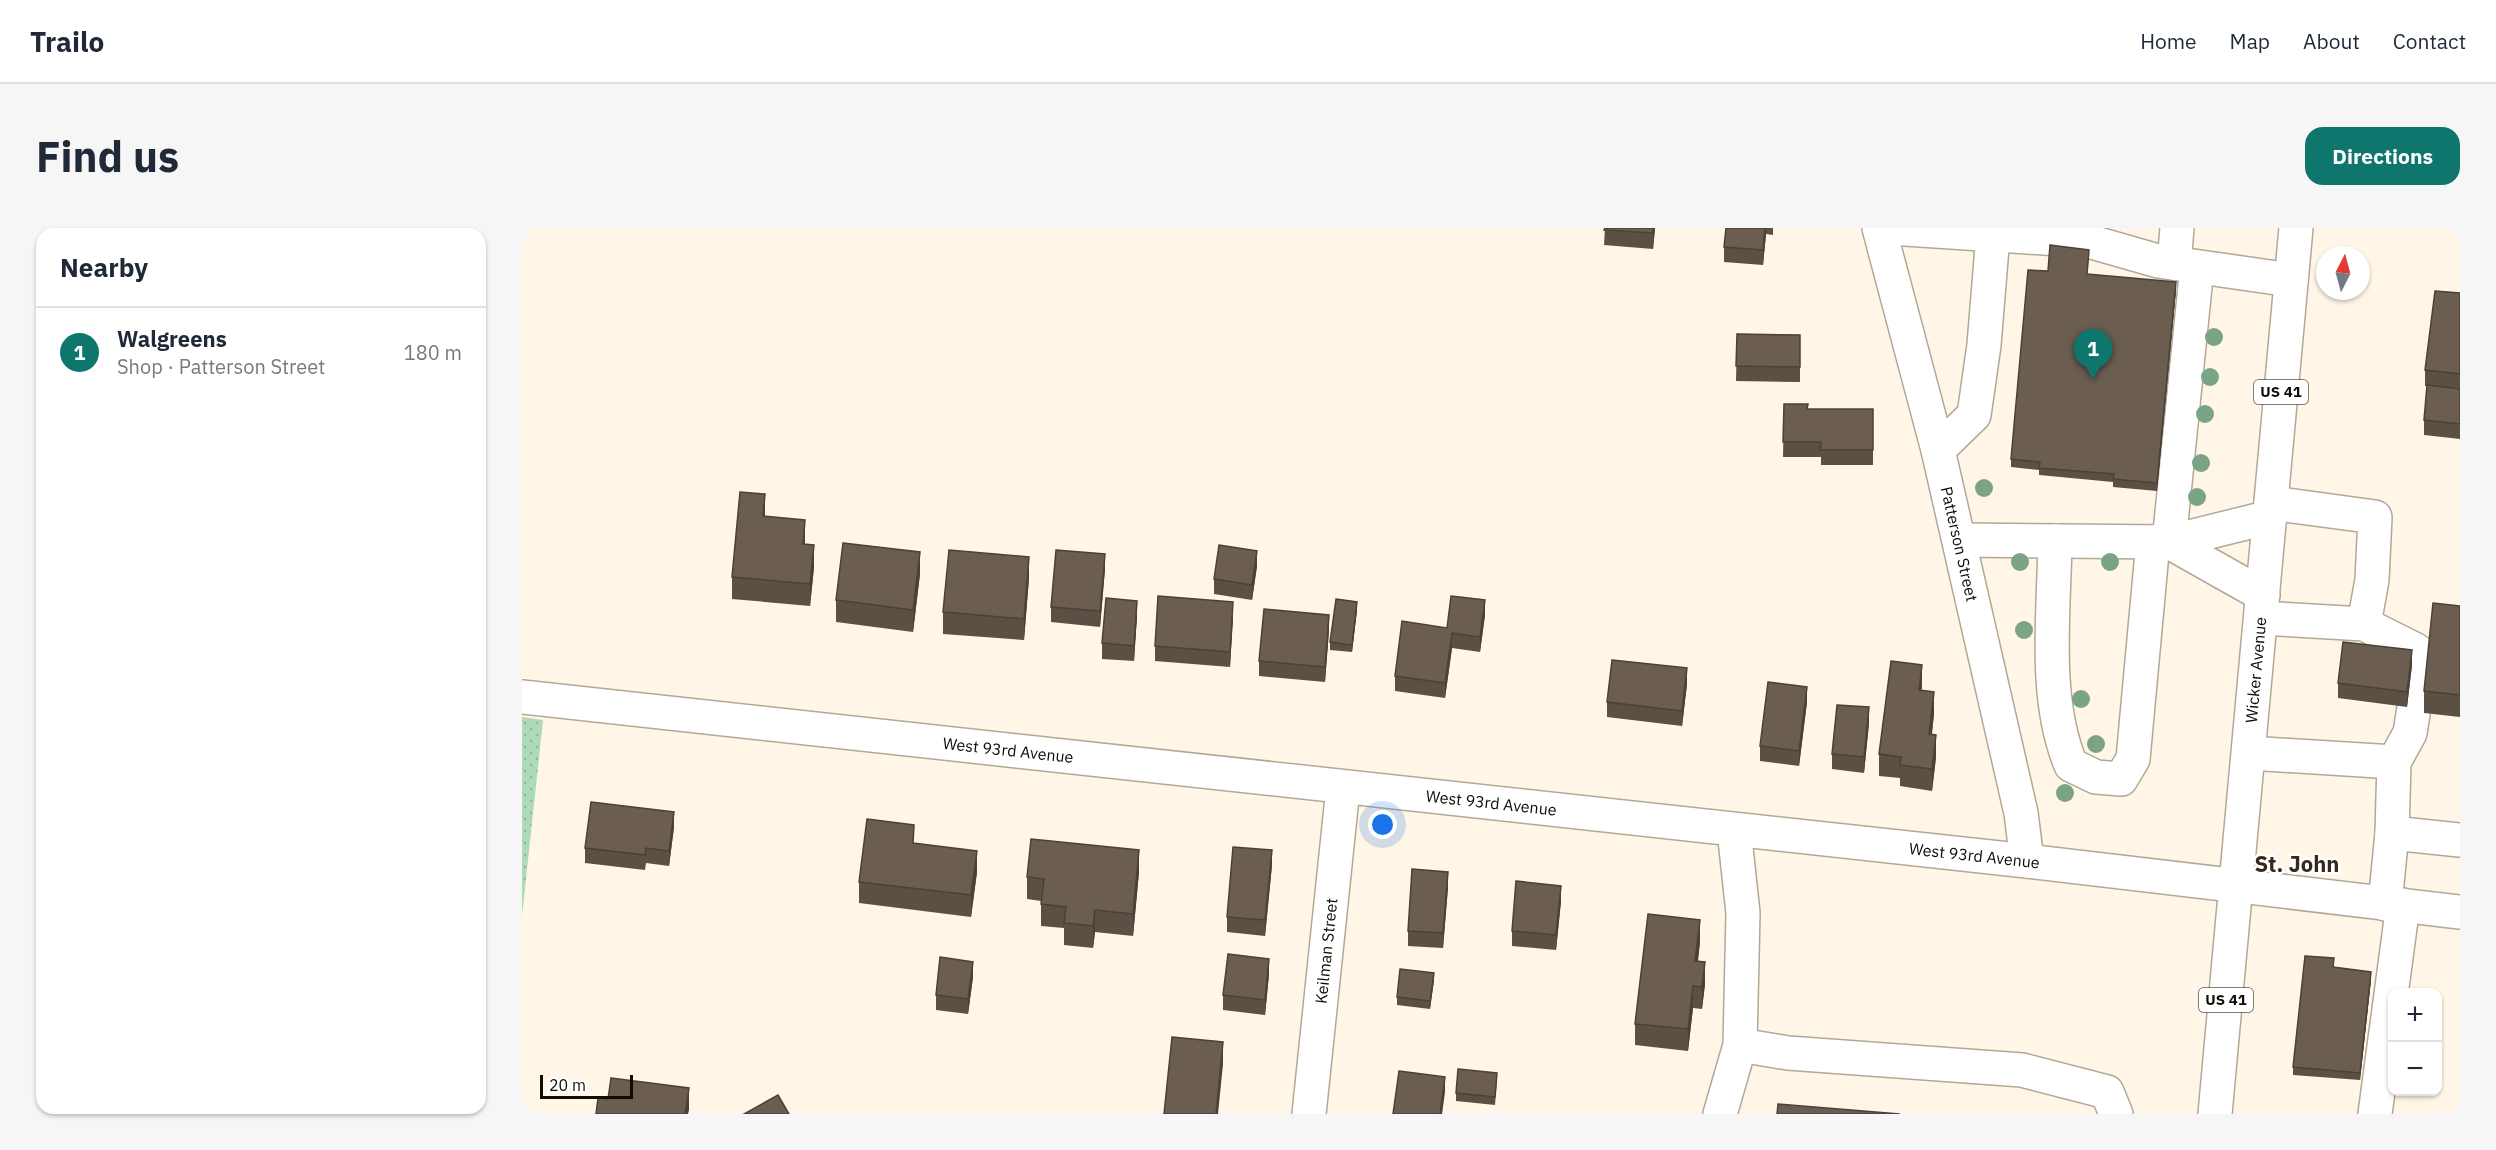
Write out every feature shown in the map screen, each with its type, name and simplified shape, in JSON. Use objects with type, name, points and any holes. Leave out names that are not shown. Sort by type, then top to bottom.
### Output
[{"type":"main road","name":"Patterson Street","points":[[1879,228],[1938,450],[2021,813],[2027,861]]},
{"type":"main road","points":[[1890,228],[1951,230],[1993,235],[2089,235],[2185,265],[2291,280]]},
{"type":"main road","points":[[2055,541],[2053,660],[2061,741],[2071,765],[2096,777],[2121,779],[2133,759],[2161,542],[2185,265],[2177,228]]},
{"type":"main road","name":"Wicker Avenue","points":[[2215,1114],[2296,228]]},
{"type":"main road","points":[[1938,450],[1974,415],[1984,345],[1993,235]]},
{"type":"main road","points":[[1959,540],[2161,542],[2271,510],[2375,517],[2372,580],[2364,624]]},
{"type":"main road","points":[[2161,542],[2262,606],[2364,624],[2416,650],[2415,701],[2410,733],[2394,762],[2392,833],[2394,904],[2375,1114]]},
{"type":"main road","name":"West 93rd Avenue","points":[[522,697],[2027,861],[2460,912]]},
{"type":"main road","points":[[2249,753],[2394,762]]},
{"type":"main road","name":"Keilman Street","points":[[1309,1114],[1343,788]]},
{"type":"main road","points":[[1720,1114],[1740,1046],[1743,913],[1734,830]]},
{"type":"main road","points":[[2392,833],[2460,840]]},
{"type":"main road","points":[[1740,1046],[1788,1053],[2022,1070],[2107,1092],[2116,1114]]},
{"type":"green space","points":[[522,717],[543,720],[522,916]]},
{"type":"building","points":[[1605,228],[1653,228],[1653,233],[1604,230]]},
{"type":"building","points":[[1726,228],[1765,228],[1763,250],[1724,247]]},
{"type":"building","points":[[2050,245],[2089,250],[2087,274],[2176,282],[2157,483],[2113,479],[2114,474],[2039,468],[2040,462],[2011,459],[2028,270],[2048,271]]},
{"type":"building","points":[[2435,291],[2460,293],[2460,374],[2425,370]]},
{"type":"building","points":[[1737,334],[1800,335],[1800,367],[1736,366]]},
{"type":"building","points":[[2427,385],[2460,389],[2460,424],[2424,420]]},
{"type":"building","points":[[1784,404],[1808,404],[1807,409],[1873,409],[1873,450],[1821,450],[1821,442],[1783,442]]},
{"type":"building","points":[[740,492],[765,494],[763,516],[805,520],[803,544],[814,545],[810,584],[732,577]]},
{"type":"building","points":[[843,543],[920,552],[913,610],[836,600]]},
{"type":"building","points":[[1219,545],[1257,551],[1252,585],[1214,579]]},
{"type":"building","points":[[949,550],[1029,557],[1024,619],[943,612]]},
{"type":"building","points":[[1056,550],[1105,554],[1100,611],[1051,607]]},
{"type":"building","points":[[1158,596],[1233,602],[1230,652],[1155,646]]},
{"type":"building","points":[[1451,596],[1485,600],[1480,637],[1452,633],[1445,683],[1395,676],[1402,621],[1447,628]]},
{"type":"building","points":[[1106,598],[1137,601],[1134,646],[1102,643]]},
{"type":"building","points":[[1336,599],[1357,602],[1352,645],[1330,642]]},
{"type":"building","points":[[2433,603],[2460,606],[2460,695],[2424,691]]},
{"type":"building","points":[[1264,609],[1329,615],[1325,667],[1259,661]]},
{"type":"building","points":[[2343,642],[2412,650],[2407,692],[2338,683]]},
{"type":"building","points":[[1612,660],[1687,668],[1682,711],[1607,702]]},
{"type":"building","points":[[1891,661],[1922,665],[1919,690],[1934,692],[1929,734],[1936,735],[1932,769],[1900,765],[1901,757],[1879,754]]},
{"type":"building","points":[[1768,682],[1807,687],[1799,751],[1760,746]]},
{"type":"building","points":[[1837,705],[1869,707],[1864,757],[1832,754]]},
{"type":"building","points":[[591,802],[674,812],[669,851],[646,848],[645,855],[585,848]]},
{"type":"building","points":[[867,819],[914,825],[913,843],[977,851],[971,895],[859,882]]},
{"type":"building","points":[[1031,839],[1139,850],[1133,914],[1095,910],[1093,926],[1064,923],[1066,907],[1041,904],[1044,879],[1027,877]]},
{"type":"building","points":[[1233,847],[1272,850],[1265,920],[1227,917]]},
{"type":"building","points":[[1412,869],[1448,872],[1443,933],[1408,931]]},
{"type":"building","points":[[1516,881],[1561,886],[1556,935],[1512,931]]},
{"type":"building","points":[[1648,914],[1700,920],[1695,961],[1705,962],[1702,987],[1693,986],[1688,1029],[1635,1024]]},
{"type":"building","points":[[1228,954],[1269,959],[1265,1000],[1223,995]]},
{"type":"building","points":[[2305,956],[2334,958],[2333,967],[2371,972],[2360,1073],[2293,1067]]},
{"type":"building","points":[[940,957],[973,962],[968,999],[936,995]]},
{"type":"building","points":[[1400,969],[1434,973],[1430,1001],[1397,997]]},
{"type":"building","points":[[1172,1037],[1223,1042],[1216,1114],[1164,1114]]},
{"type":"building","points":[[1458,1069],[1497,1073],[1495,1097],[1456,1093]]},
{"type":"building","points":[[1399,1071],[1445,1077],[1440,1114],[1393,1114]]},
{"type":"building","points":[[611,1078],[689,1088],[685,1114],[596,1114],[598,1098],[608,1099]]},
{"type":"building","points":[[778,1095],[789,1114],[744,1114]]},
{"type":"building","points":[[1778,1104],[1900,1114],[1777,1114]]},
{"type":"place","name":"Walgreens","points":[[2093,379]]},
{"type":"district","name":"St. John","points":[[2297,864]]}]
